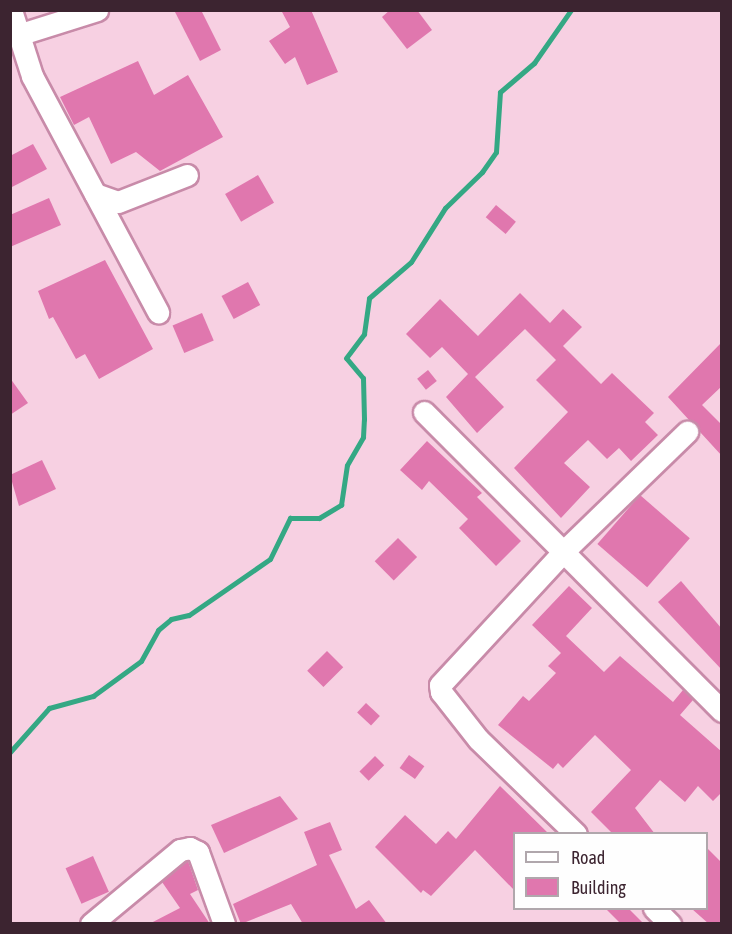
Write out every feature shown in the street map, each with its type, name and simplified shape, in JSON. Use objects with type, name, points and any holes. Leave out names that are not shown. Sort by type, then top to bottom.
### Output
[{"type":"street","points":[[11,10],[21,34],[32,76],[158,312]]},
{"type":"street","points":[[21,34],[97,10]]},
{"type":"street","points":[[95,194],[118,202],[187,175]]},
{"type":"street","points":[[424,412],[722,711]]},
{"type":"street","points":[[574,832],[478,739],[441,692],[440,685],[563,552],[687,432]]},
{"type":"street","points":[[91,924],[180,850],[190,848],[198,852],[224,924]]},
{"type":"street","points":[[655,910],[670,924]]},
{"type":"building","points":[[174,10],[201,10],[221,50],[200,61]]},
{"type":"building","points":[[281,10],[311,10],[338,72],[307,85],[295,57],[285,64],[269,41],[290,27]]},
{"type":"building","points":[[390,10],[417,10],[432,30],[407,49],[382,17]]},
{"type":"building","points":[[138,61],[154,95],[188,75],[223,137],[160,171],[136,152],[111,164],[89,117],[74,125],[60,97]]},
{"type":"building","points":[[33,144],[47,169],[10,188],[10,156]]},
{"type":"building","points":[[258,175],[274,203],[241,222],[225,194]]},
{"type":"building","points":[[49,198],[61,225],[10,247],[10,215]]},
{"type":"building","points":[[496,205],[516,222],[506,234],[486,217]]},
{"type":"building","points":[[105,260],[153,349],[99,379],[85,354],[76,359],[53,317],[49,319],[38,291]]},
{"type":"building","points":[[248,282],[260,305],[234,319],[222,296]]},
{"type":"building","points":[[520,293],[550,323],[563,309],[582,327],[563,346],[601,384],[612,373],[654,413],[645,422],[658,435],[631,461],[619,448],[607,459],[588,440],[564,463],[590,487],[561,518],[514,468],[568,412],[536,380],[556,360],[525,329],[475,377],[504,407],[477,433],[446,397],[468,374],[442,347],[430,358],[406,334],[440,299],[478,336]]},
{"type":"building","points":[[202,313],[214,341],[184,353],[173,326]]},
{"type":"building","points":[[722,342],[722,386],[702,405],[722,425],[722,456],[668,397]]},
{"type":"building","points":[[428,370],[437,381],[426,390],[417,379]]},
{"type":"building","points":[[10,378],[28,403],[10,415]]},
{"type":"building","points":[[427,441],[482,493],[477,497],[521,541],[496,566],[459,528],[468,519],[429,481],[422,490],[400,470]]},
{"type":"building","points":[[42,460],[56,489],[19,506],[10,475]]},
{"type":"building","points":[[640,495],[690,538],[647,587],[597,544]]},
{"type":"building","points":[[398,538],[417,557],[394,580],[375,561]]},
{"type":"building","points":[[681,581],[722,629],[722,670],[658,602]]},
{"type":"building","points":[[569,586],[592,608],[566,636],[604,672],[620,656],[673,702],[683,690],[693,700],[680,715],[722,752],[722,792],[713,801],[698,786],[685,802],[660,780],[635,808],[653,832],[611,832],[591,812],[631,770],[595,735],[563,768],[558,763],[553,769],[498,725],[523,696],[529,701],[556,673],[548,666],[561,653],[532,625]]},
{"type":"building","points":[[327,651],[343,667],[323,687],[307,671]]},
{"type":"building","points":[[366,703],[380,716],[371,725],[357,713]]},
{"type":"building","points":[[409,755],[424,766],[415,779],[400,768]]},
{"type":"building","points":[[375,756],[384,765],[369,781],[359,772]]},
{"type":"building","points":[[500,786],[547,832],[513,832],[513,889],[475,850],[431,896],[423,890],[421,893],[375,847],[405,815],[436,844],[448,831],[456,839]]},
{"type":"building","points":[[280,796],[298,819],[224,853],[211,825]]},
{"type":"building","points":[[330,822],[342,850],[329,855],[356,909],[369,900],[387,924],[303,924],[291,904],[241,924],[233,904],[317,865],[304,832]]},
{"type":"building","points":[[708,849],[722,863],[722,924],[709,924],[693,910],[708,910]]},
{"type":"building","points":[[93,856],[109,892],[81,904],[66,868]]},
{"type":"building","points":[[188,861],[198,890],[190,894],[210,924],[149,924],[180,908],[162,882]]},
{"type":"building","points":[[607,910],[630,910],[644,924],[621,924]]},
{"type":"waterway","points":[[10,752],[49,708],[93,696],[141,661],[158,630],[171,619],[189,615],[270,559],[290,518],[319,518],[341,505],[347,465],[363,437],[364,419],[363,378],[346,358],[364,334],[369,298],[411,262],[445,208],[482,172],[496,152],[500,92],[534,63],[571,10]]}]
